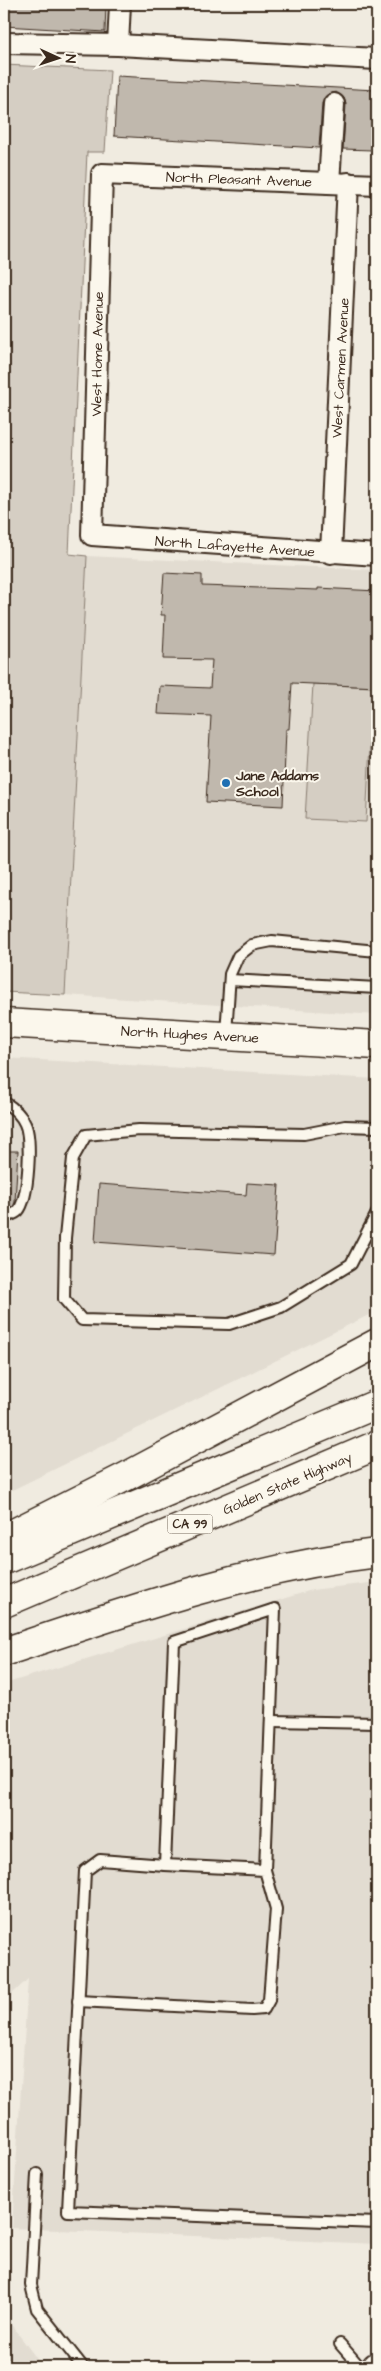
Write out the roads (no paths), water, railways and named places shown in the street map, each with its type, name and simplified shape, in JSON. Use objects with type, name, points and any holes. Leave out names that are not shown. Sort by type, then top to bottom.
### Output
[{"type":"main road","name":"North Hughes Avenue","points":[[4,1023],[377,1045]]},
{"type":"main road","points":[[4,1538],[127,1476],[377,1343]]},
{"type":"main road","points":[[4,1560],[377,1404]]},
{"type":"main road","name":"Golden State Highway","points":[[4,1603],[377,1445]]},
{"type":"main road","points":[[4,1652],[137,1607],[248,1576],[305,1563],[377,1553]]},
{"type":"street","points":[[118,45],[120,4]]},
{"type":"street","points":[[4,42],[118,45],[377,59]]},
{"type":"street","name":"West Carmen Avenue","points":[[331,553],[339,183],[334,104]]},
{"type":"street","name":"North Pleasant Avenue","points":[[102,174],[377,185]]},
{"type":"street","name":"West Home Avenue","points":[[92,535],[102,174]]},
{"type":"street","name":"North Lafayette Avenue","points":[[92,535],[377,555]]},
{"type":"lane","points":[[226,1036],[230,980],[238,956],[252,945],[272,941],[377,951]]},
{"type":"lane","points":[[230,980],[377,988]]},
{"type":"lane","points":[[4,1102],[14,1108],[26,1124],[29,1146],[26,1194],[18,1211],[4,1218]]},
{"type":"lane","points":[[377,1127],[345,1126],[304,1134],[139,1130],[86,1135],[73,1158],[65,1238],[64,1298],[82,1320],[229,1324],[281,1307],[351,1264],[377,1213]]},
{"type":"lane","points":[[78,2001],[252,2010],[264,2009],[269,2000],[276,1909],[265,1870],[275,1609],[174,1642],[165,1864]]},
{"type":"lane","points":[[272,1721],[377,1723]]},
{"type":"lane","points":[[265,1870],[100,1860],[85,1871],[68,2211],[377,2223]]},
{"type":"lane","points":[[37,2174],[30,2285],[32,2298],[37,2309],[83,2367]]},
{"type":"lane","points":[[340,2344],[360,2367]]},
{"type":"place","name":"Jane Addams School","points":[[226,783]]}]
